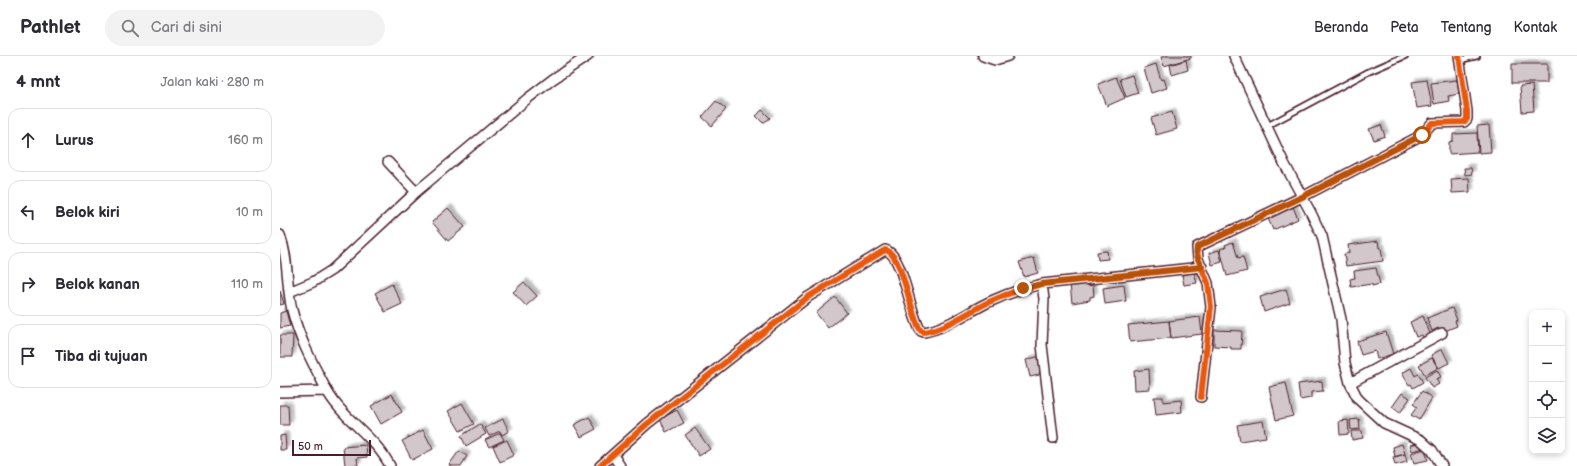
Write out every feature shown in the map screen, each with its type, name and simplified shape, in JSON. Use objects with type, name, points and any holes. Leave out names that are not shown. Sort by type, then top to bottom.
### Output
[{"type":"street","points":[[289,292],[313,282],[332,270],[416,192],[543,87],[588,56]]},
{"type":"street","points":[[983,56],[995,60],[1008,56]]},
{"type":"street","points":[[1234,56],[1322,236],[1339,313],[1345,363],[1350,383],[1358,399],[1384,423],[1420,440],[1432,450],[1442,466]]},
{"type":"street","points":[[1201,397],[1211,307],[1208,283],[1196,253],[1197,247],[1302,197],[1422,135],[1432,123],[1464,122],[1467,119],[1467,111],[1460,58]]},
{"type":"street","points":[[388,162],[416,192]]},
{"type":"street","points":[[280,235],[286,258],[289,292],[299,334],[327,391],[378,448],[390,466]]},
{"type":"street","points":[[600,466],[647,424],[808,297],[885,250],[888,250],[894,257],[906,286],[916,322],[921,331],[924,332],[944,325],[996,299],[1023,288],[1042,284],[1202,267]]},
{"type":"street","points":[[1042,284],[1044,299],[1042,345],[1053,438]]},
{"type":"street","points":[[1350,383],[1442,333]]},
{"type":"street","points":[[280,392],[327,391]]},
{"type":"street","points":[[613,455],[620,466]]},
{"type":"lane","points":[[1267,126],[1368,72],[1405,56]]},
{"type":"lane","points":[[1460,58],[1477,56]]},
{"type":"building","points":[[1191,56],[1191,58],[1164,66],[1161,57]]},
{"type":"building","points":[[1186,60],[1188,70],[1172,75],[1170,65]]},
{"type":"building","points":[[1156,64],[1161,80],[1164,79],[1167,88],[1151,93],[1144,68]]},
{"type":"building","points":[[1512,64],[1547,64],[1547,83],[1512,83]]},
{"type":"building","points":[[1132,75],[1138,93],[1126,97],[1120,79]]},
{"type":"building","points":[[1116,77],[1125,98],[1107,106],[1098,84]]},
{"type":"building","points":[[1427,80],[1432,106],[1417,108],[1412,82]]},
{"type":"building","points":[[1457,80],[1459,94],[1448,96],[1449,101],[1434,104],[1431,83]]},
{"type":"building","points":[[1532,85],[1534,111],[1522,112],[1520,86]]},
{"type":"building","points":[[716,101],[726,109],[712,126],[702,117]]},
{"type":"building","points":[[762,110],[770,118],[763,123],[756,116]]},
{"type":"building","points":[[1172,112],[1177,129],[1156,135],[1151,118]]},
{"type":"building","points":[[1381,125],[1385,136],[1374,140],[1369,129]]},
{"type":"building","points":[[1489,125],[1491,152],[1479,153],[1477,126]]},
{"type":"building","points":[[1477,133],[1478,152],[1449,154],[1449,142],[1453,141],[1453,134]]},
{"type":"building","points":[[1464,168],[1471,168],[1472,174],[1465,175]]},
{"type":"building","points":[[1469,178],[1470,192],[1452,193],[1451,179]]},
{"type":"building","points":[[1293,207],[1298,219],[1273,230],[1267,216],[1276,212],[1277,214]]},
{"type":"building","points":[[448,208],[465,227],[448,241],[432,222]]},
{"type":"building","points":[[1378,241],[1379,248],[1381,248],[1383,261],[1346,266],[1344,254],[1349,253],[1348,245]]},
{"type":"building","points":[[1233,242],[1238,258],[1243,257],[1247,271],[1227,276],[1220,249]]},
{"type":"building","points":[[1219,250],[1222,262],[1212,265],[1209,253]]},
{"type":"building","points":[[1107,251],[1108,259],[1098,260],[1097,252]]},
{"type":"building","points":[[1034,258],[1038,273],[1024,277],[1019,262]]},
{"type":"building","points":[[1376,268],[1380,284],[1351,287],[1350,279],[1355,278],[1354,271]]},
{"type":"building","points":[[1194,272],[1197,283],[1184,285],[1182,275]]},
{"type":"building","points":[[1088,281],[1088,286],[1093,285],[1094,296],[1090,297],[1090,300],[1072,303],[1070,284]]},
{"type":"building","points":[[524,282],[537,296],[526,306],[513,292]]},
{"type":"building","points":[[392,284],[402,304],[385,312],[375,293]]},
{"type":"building","points":[[1124,285],[1126,301],[1105,304],[1103,288]]},
{"type":"building","points":[[1286,289],[1290,303],[1264,312],[1260,297]]},
{"type":"building","points":[[280,291],[284,304],[280,305]]},
{"type":"building","points":[[835,297],[847,313],[828,328],[816,313]]},
{"type":"building","points":[[1452,308],[1457,320],[1455,321],[1457,326],[1440,333],[1438,328],[1432,331],[1427,318]]},
{"type":"building","points":[[286,311],[290,326],[280,328],[280,313]]},
{"type":"building","points":[[1423,316],[1431,336],[1424,339],[1422,335],[1416,337],[1410,322]]},
{"type":"building","points":[[1200,317],[1202,334],[1171,338],[1169,321]]},
{"type":"building","points":[[1169,321],[1171,338],[1130,342],[1128,325]]},
{"type":"building","points":[[1214,330],[1242,331],[1241,349],[1214,346]]},
{"type":"building","points":[[1386,332],[1393,354],[1377,359],[1375,351],[1361,355],[1357,341]]},
{"type":"building","points":[[280,335],[293,335],[292,357],[280,357]]},
{"type":"building","points":[[1442,349],[1449,363],[1439,368],[1431,355]]},
{"type":"building","points":[[1040,356],[1044,372],[1030,377],[1026,360]]},
{"type":"building","points":[[1432,358],[1438,368],[1425,375],[1419,365]]},
{"type":"building","points":[[1411,368],[1415,376],[1418,374],[1423,382],[1413,388],[1411,384],[1409,385],[1402,373]]},
{"type":"building","points":[[1149,369],[1150,389],[1135,390],[1134,371]]},
{"type":"building","points":[[1437,370],[1441,377],[1436,379],[1439,384],[1432,388],[1425,377]]},
{"type":"building","points":[[1322,381],[1323,391],[1311,392],[1311,398],[1300,400],[1298,384]]},
{"type":"building","points":[[1286,383],[1293,416],[1276,420],[1269,387]]},
{"type":"building","points":[[1422,391],[1432,398],[1419,420],[1411,415],[1417,407],[1413,404]]},
{"type":"building","points":[[1402,393],[1410,398],[1400,413],[1392,407]]},
{"type":"building","points":[[392,394],[402,412],[381,424],[371,406]]},
{"type":"building","points":[[1154,397],[1163,397],[1163,402],[1181,400],[1182,412],[1156,415]]},
{"type":"building","points":[[462,403],[474,424],[460,431],[448,411]]},
{"type":"building","points":[[280,405],[288,405],[289,425],[280,425]]},
{"type":"building","points":[[677,410],[684,423],[666,432],[660,419]]},
{"type":"building","points":[[589,417],[596,429],[581,437],[574,425]]},
{"type":"building","points":[[503,419],[509,431],[502,435],[500,431],[489,436],[485,428]]},
{"type":"building","points":[[1359,419],[1360,429],[1351,430],[1350,420]]},
{"type":"building","points":[[1348,420],[1349,434],[1340,435],[1339,421]]},
{"type":"building","points":[[1263,421],[1266,437],[1240,441],[1237,425]]},
{"type":"building","points":[[480,424],[486,434],[466,446],[461,436]]},
{"type":"building","points":[[695,428],[710,449],[699,456],[685,435]]},
{"type":"building","points":[[423,430],[433,449],[412,460],[402,441]]},
{"type":"building","points":[[1351,431],[1362,431],[1363,438],[1352,440]]},
{"type":"building","points":[[500,433],[504,440],[489,447],[485,440]]},
{"type":"building","points":[[285,435],[286,450],[280,450],[280,436]]},
{"type":"building","points":[[507,440],[514,455],[500,462],[493,446]]},
{"type":"building","points":[[1422,442],[1424,448],[1412,451],[1410,445]]},
{"type":"building","points":[[1402,444],[1405,454],[1395,457],[1393,447]]},
{"type":"building","points":[[366,445],[367,457],[357,458],[358,465],[345,466],[343,447]]},
{"type":"building","points":[[1425,449],[1428,460],[1414,463],[1411,453]]},
{"type":"building","points":[[459,451],[467,456],[461,466],[449,465]]},
{"type":"building","points":[[1405,454],[1407,462],[1395,465],[1393,457]]},
{"type":"cycle path","points":[[1201,397],[1211,307],[1208,283],[1198,259],[1197,247],[1302,197],[1422,135],[1432,123],[1464,122],[1467,119],[1467,111],[1459,56]]},
{"type":"cycle path","points":[[600,466],[647,424],[808,297],[885,250],[891,254],[897,262],[917,323],[921,331],[924,332],[941,327],[1002,296],[1042,284],[1202,267]]},
{"type":"route","points":[[1023,288],[1042,284],[1202,267],[1196,253],[1197,247],[1302,197],[1422,135]]}]
